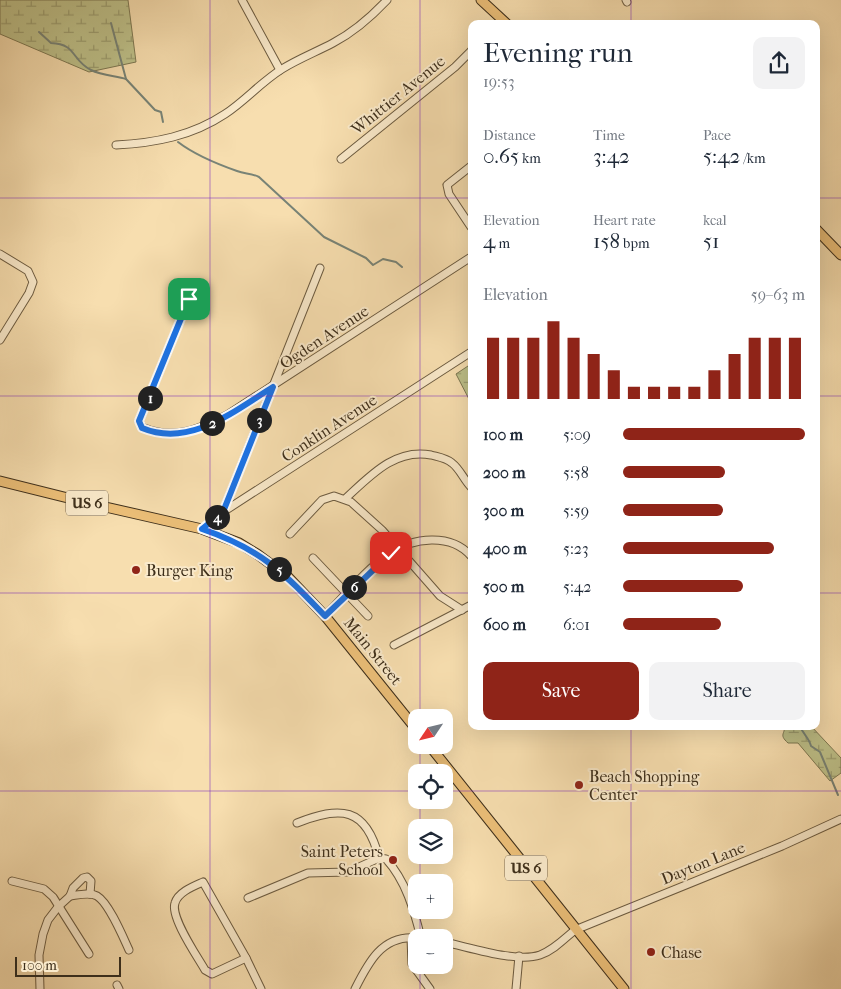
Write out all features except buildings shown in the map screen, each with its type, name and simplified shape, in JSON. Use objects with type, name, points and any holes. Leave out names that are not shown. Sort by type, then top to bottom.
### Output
[{"type":"main road","points":[[481,0],[500,20]]},
{"type":"main road","points":[[820,233],[841,255]]},
{"type":"main road","name":"Main Street","points":[[0,481],[202,529],[239,543],[275,565],[325,616],[408,719]]},
{"type":"main road","name":"US 6","points":[[436,754],[624,989]]},
{"type":"street","points":[[242,0],[280,70]]},
{"type":"street","points":[[116,145],[143,143],[174,137],[202,127],[225,113],[280,70],[349,34],[367,20],[386,0]]},
{"type":"street","name":"Whittier Avenue","points":[[341,159],[455,67],[468,54]]},
{"type":"street","points":[[468,168],[447,185],[449,194],[468,222]]},
{"type":"street","points":[[0,254],[28,272],[33,282],[29,293],[0,340]]},
{"type":"street","name":"Ogden Avenue","points":[[189,299],[142,416],[140,425],[150,431],[174,434],[188,433],[227,415],[468,259]]},
{"type":"street","points":[[223,512],[320,268]]},
{"type":"street","name":"Conklin Avenue","points":[[202,529],[223,512],[468,354]]},
{"type":"street","points":[[345,498],[389,462],[405,454],[413,453],[441,457],[452,463],[468,483]]},
{"type":"street","points":[[290,534],[322,500],[328,497],[345,498],[373,521],[440,596],[462,610]]},
{"type":"street","points":[[325,616],[381,561],[398,550],[427,540],[442,540],[455,543],[468,554]]},
{"type":"street","points":[[313,558],[368,616]]},
{"type":"street","points":[[394,645],[468,607]]},
{"type":"street","points":[[297,823],[328,813],[347,813],[358,819],[366,827],[379,858]]},
{"type":"street","name":"Dayton Lane","points":[[453,944],[506,955],[541,954],[551,949],[575,930],[782,846],[841,819]]},
{"type":"street","points":[[248,898],[279,883],[308,873],[348,872],[379,858],[386,858],[401,879],[414,910],[419,929]]},
{"type":"street","points":[[40,989],[39,955],[48,920],[70,896],[73,888],[83,878],[87,877],[92,884],[90,894]]},
{"type":"street","points":[[12,881],[44,889],[53,898],[89,954]]},
{"type":"street","points":[[246,958],[212,974],[205,970],[175,917],[174,904],[178,897],[203,882],[246,958],[261,989]]},
{"type":"street","points":[[70,896],[90,894],[98,897],[103,902],[129,950]]},
{"type":"street","points":[[355,989],[374,955],[394,940],[408,939]]},
{"type":"street","points":[[516,989],[519,956]]},
{"type":"street","points":[[419,974],[430,989]]},
{"type":"green space","points":[[0,0],[128,0],[136,62],[89,72],[0,34]]},
{"type":"green space","points":[[468,366],[468,397],[456,374]]},
{"type":"green space","points":[[784,730],[815,730],[841,758],[841,773],[830,781],[798,743],[788,743],[783,736]]},
{"type":"waterway","points":[[111,23],[126,79],[155,110],[161,112],[163,122]]},
{"type":"waterway","points":[[39,32],[51,43],[70,49],[80,62],[91,70],[126,79]]},
{"type":"waterway","points":[[178,142],[214,162],[259,177],[324,237],[366,258],[373,265],[383,259],[396,262],[402,267]]},
{"type":"waterway","points":[[802,730],[811,746],[820,752],[838,795]]},
{"type":"place","name":"Burger King","points":[[136,570]]},
{"type":"place","name":"Beach Shopping Center","points":[[579,785]]},
{"type":"place","name":"Saint Peters School","points":[[393,860]]},
{"type":"place","name":"Chase","points":[[651,952]]},
{"type":"route","points":[[189,299],[163,367],[139,421],[142,428],[161,434],[188,433],[227,415],[273,387],[223,512],[202,529],[239,543],[275,565],[325,616],[391,553]]}]
